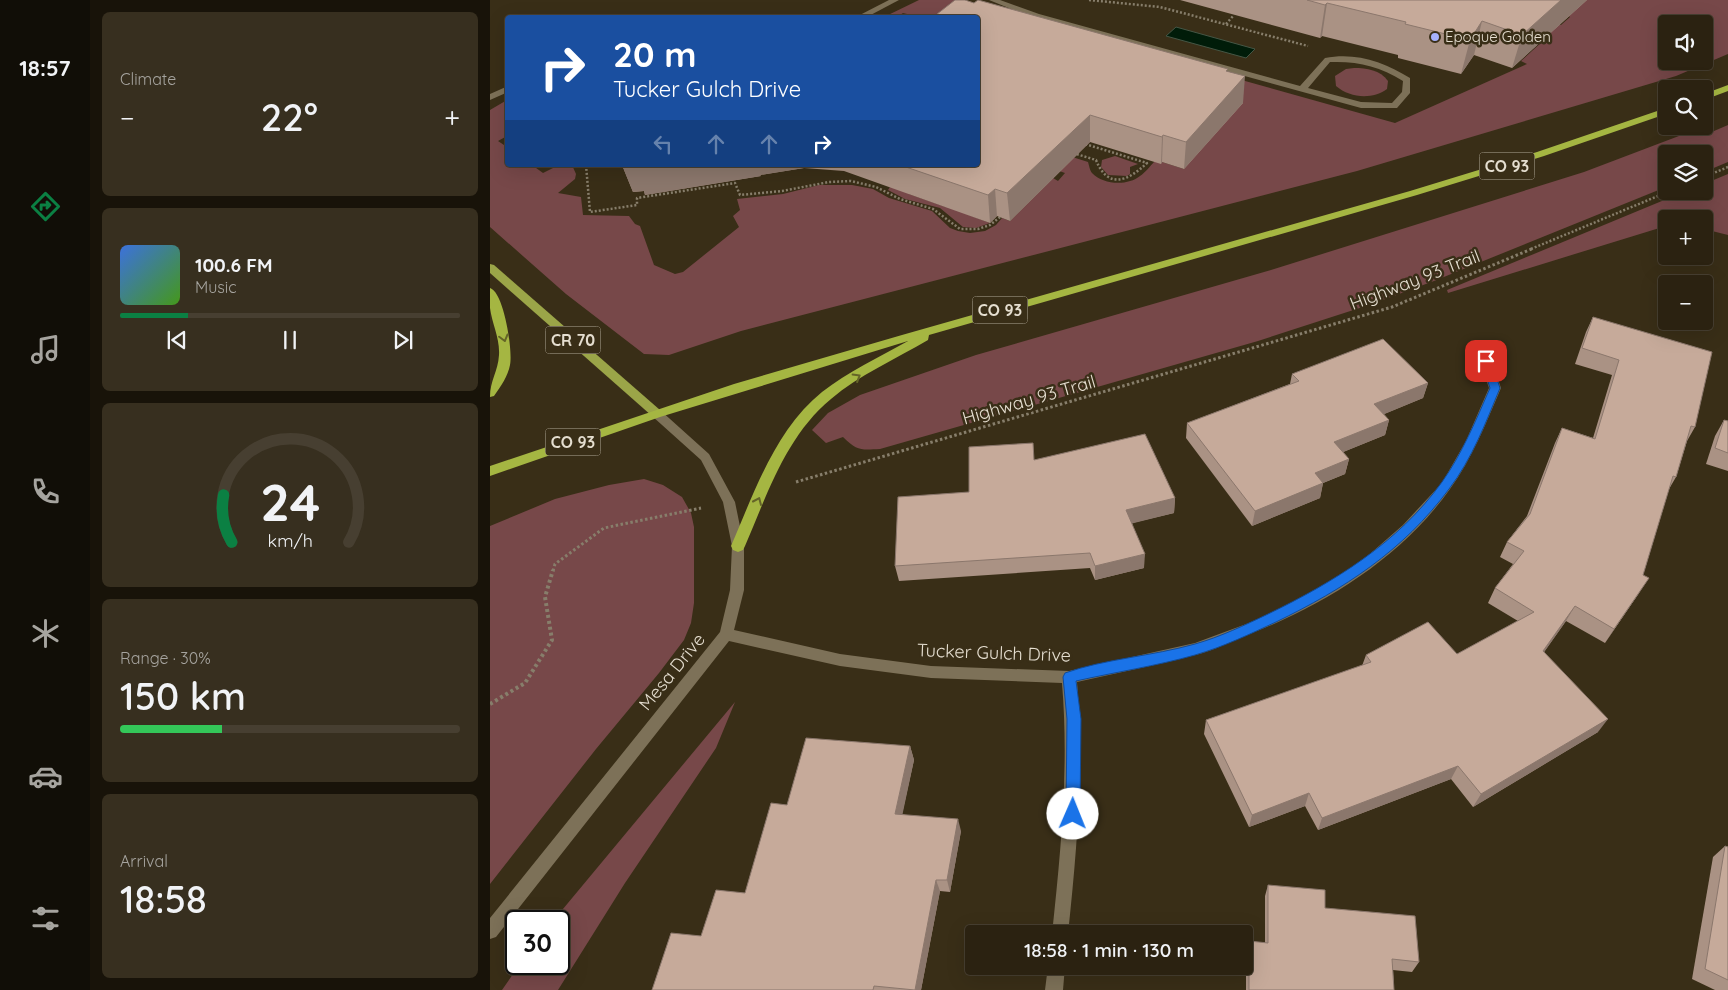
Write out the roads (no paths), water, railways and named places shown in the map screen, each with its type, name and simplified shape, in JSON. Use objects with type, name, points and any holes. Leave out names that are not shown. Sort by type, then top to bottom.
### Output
[{"type":"highway","points":[[1713,90],[1728,77]]},
{"type":"highway","points":[[1713,93],[1728,88]]},
{"type":"highway","name":"CO 93","points":[[490,470],[656,413],[941,327],[1346,214],[1513,164],[1658,113]]},
{"type":"highway","points":[[490,292],[506,344],[507,355],[490,393]]},
{"type":"highway","points":[[738,546],[762,492],[783,451],[801,423],[826,397],[941,327]]},
{"type":"main road","name":"CR 70","points":[[490,267],[656,413]]},
{"type":"street","points":[[864,15],[895,0]]},
{"type":"street","points":[[994,0],[1036,16],[1362,105],[1394,106],[1406,93],[1407,80],[1386,66],[1351,58],[1328,60],[1303,88]]},
{"type":"street","points":[[490,97],[505,90]]},
{"type":"street","name":"Tucker Gulch Drive","points":[[726,634],[840,660],[931,672],[1069,677],[1196,649],[1246,630],[1318,596],[1368,564],[1408,529],[1446,486],[1472,442],[1495,388],[1481,347]]},
{"type":"street","name":"Mesa Drive","points":[[490,930],[726,634],[737,590],[738,546],[729,502],[705,457],[656,413]]},
{"type":"street","points":[[1061,925],[1073,814],[1074,719],[1069,677]]},
{"type":"street","points":[[1054,990],[1055,975]]},
{"type":"place","name":"Epoque Golden","points":[[1435,37]]}]
